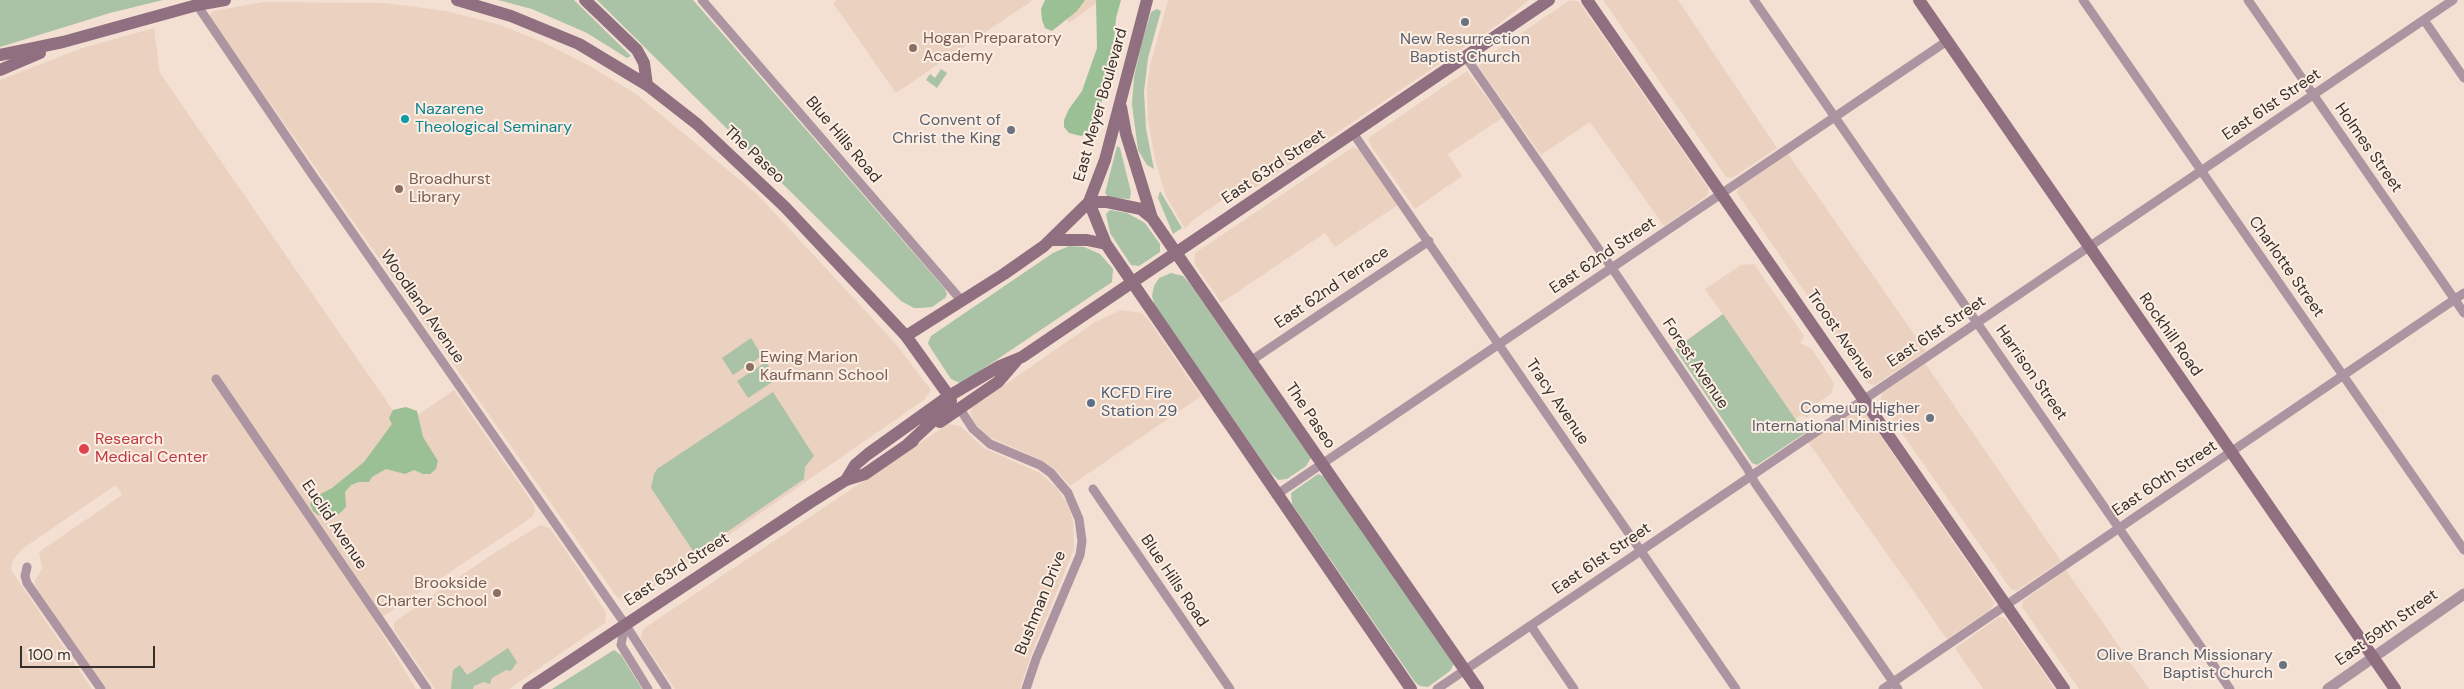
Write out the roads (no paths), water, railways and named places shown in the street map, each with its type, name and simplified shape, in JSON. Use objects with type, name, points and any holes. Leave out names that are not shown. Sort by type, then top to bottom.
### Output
[{"type":"main road","points":[[0,55],[63,42],[197,5],[225,0]]},
{"type":"main road","points":[[457,0],[511,16],[580,44],[647,85]]},
{"type":"main road","points":[[585,0],[637,50],[644,63],[647,85]]},
{"type":"main road","name":"East Meyer Boulevard","points":[[906,336],[1004,274],[1051,240],[1089,202],[1106,160],[1147,0]]},
{"type":"main road","name":"East 63rd Street","points":[[846,480],[855,465],[868,454],[949,396],[1000,366],[1017,360],[1549,0]]},
{"type":"main road","name":"Troost Avenue","points":[[1587,0],[2064,689]]},
{"type":"main road","name":"Rockhill Road","points":[[1919,0],[2394,689]]},
{"type":"main road","points":[[0,70],[63,42]]},
{"type":"main road","name":"The Paseo","points":[[647,85],[697,124],[785,207],[906,336]]},
{"type":"main road","points":[[1120,104],[1126,134],[1152,218]]},
{"type":"main road","points":[[1089,202],[1106,244],[1276,495],[1411,689]]},
{"type":"main road","name":"The Paseo","points":[[1089,202],[1107,202],[1141,209],[1152,218],[1478,689]]},
{"type":"main road","points":[[1051,240],[1087,240],[1106,244]]},
{"type":"main road","points":[[906,336],[951,401],[907,444]]},
{"type":"main road","name":"East 63rd Street","points":[[528,689],[846,480],[865,474],[998,382],[1017,360]]},
{"type":"main road","points":[[960,409],[961,401],[966,394],[980,385],[1000,366]]},
{"type":"street","name":"Blue Hills Road","points":[[702,0],[961,300]]},
{"type":"street","name":"Harrison Street","points":[[1754,0],[2230,689]]},
{"type":"street","name":"Charlotte Street","points":[[2083,0],[2464,550]]},
{"type":"street","name":"Holmes Street","points":[[2248,0],[2464,312]]},
{"type":"street","name":"East 61st Street","points":[[1437,689],[2453,0]]},
{"type":"street","name":"Woodland Avenue","points":[[197,5],[316,181],[625,624],[667,689]]},
{"type":"street","points":[[2424,20],[2464,78]]},
{"type":"street","name":"East 62nd Street","points":[[1276,495],[1947,41]]},
{"type":"street","name":"Forest Avenue","points":[[1465,56],[1612,268],[1751,476],[1895,686]]},
{"type":"street","name":"Tracy Avenue","points":[[1353,132],[1736,689]]},
{"type":"street","name":"East 62nd Terrace","points":[[1252,360],[1429,241]]},
{"type":"street","name":"East 60th Street","points":[[1883,689],[1895,686],[2007,605],[2464,294]]},
{"type":"street","name":"Euclid Avenue","points":[[216,379],[427,689]]},
{"type":"street","name":"Bushman Drive","points":[[960,409],[973,430],[990,444],[1040,465],[1051,473],[1068,493],[1079,519],[1082,541],[1080,555],[1036,659],[1026,689]]},
{"type":"street","name":"Blue Hills Road","points":[[1093,489],[1230,689]]},
{"type":"street","points":[[27,567],[25,576],[27,583],[101,689]]},
{"type":"street","name":"East 59th Street","points":[[2328,689],[2464,594]]},
{"type":"street","points":[[625,624],[621,645],[648,689]]},
{"type":"street","points":[[1531,626],[1574,689]]},
{"type":"place","name":"New Resurrection Baptist Church","points":[[1465,22]]},
{"type":"place","name":"Hogan Preparatory Academy","points":[[913,48]]},
{"type":"place","name":"Nazarene Theological Seminary","points":[[405,119]]},
{"type":"place","name":"Convent of Christ the King","points":[[1011,130]]},
{"type":"place","name":"Broadhurst Library","points":[[399,189]]},
{"type":"place","name":"Ewing Marion Kaufmann School","points":[[750,367]]},
{"type":"place","name":"KCFD Fire Station 29","points":[[1091,403]]},
{"type":"place","name":"Come up Higher International Ministries","points":[[1930,418]]},
{"type":"place","name":"Research Medical Center","points":[[84,449]]},
{"type":"place","name":"Brookside Charter School","points":[[497,593]]},
{"type":"place","name":"Olive Branch Missionary Baptist Church","points":[[2283,665]]}]
